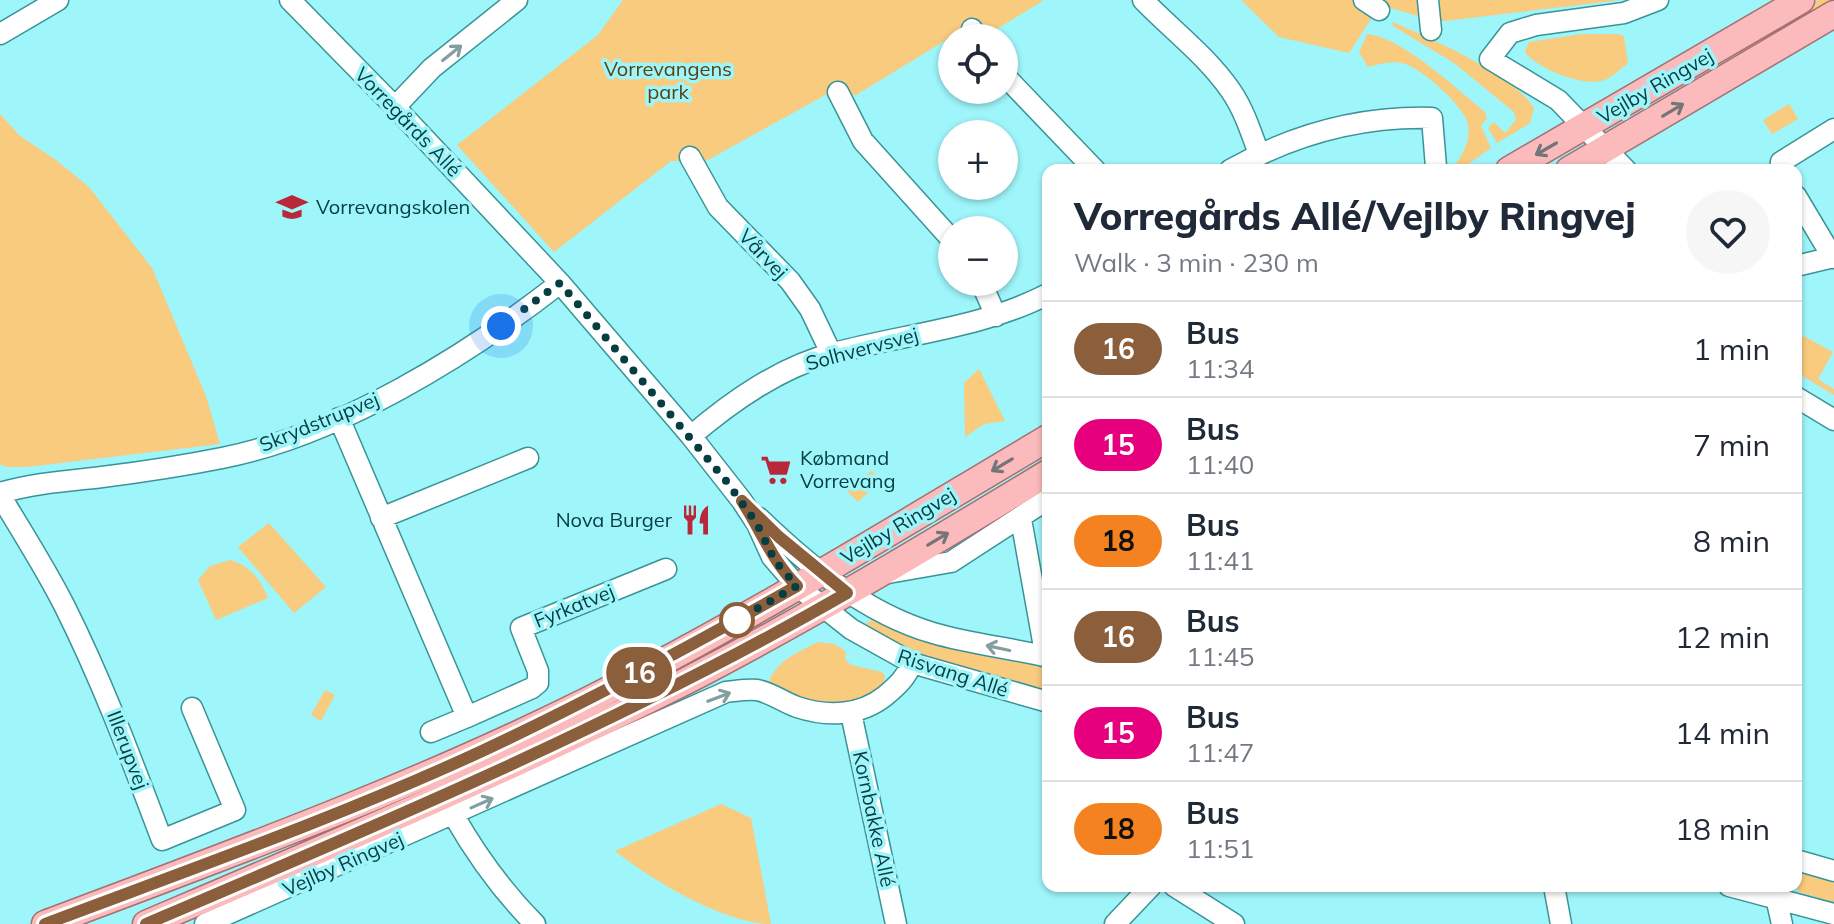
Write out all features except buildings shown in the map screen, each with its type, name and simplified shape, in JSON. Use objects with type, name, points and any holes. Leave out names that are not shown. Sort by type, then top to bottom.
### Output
[{"type":"main road","name":"Vejlby Ringvej","points":[[1519,164],[1801,0]]},
{"type":"main road","name":"Vejlby Ringvej","points":[[1580,164],[1834,14]]},
{"type":"main road","name":"Vejlby Ringvej","points":[[45,924],[270,840],[478,753],[678,653],[1042,442]]},
{"type":"main road","name":"Vejlby Ringvej","points":[[146,924],[486,776],[687,680],[823,607],[1042,477]]},
{"type":"street","points":[[0,34],[58,0]]},
{"type":"street","points":[[395,107],[432,68],[517,0]]},
{"type":"street","points":[[1143,0],[1208,63],[1231,91],[1245,116],[1259,154]]},
{"type":"street","points":[[1428,0],[1431,30]]},
{"type":"street","points":[[1620,164],[1558,100],[1490,59],[1510,33],[1607,8],[1658,0]]},
{"type":"street","name":"Vorregårds Allé","points":[[295,2],[560,283],[691,436],[742,501],[772,557],[797,586]]},
{"type":"street","points":[[1018,90],[1089,164]]},
{"type":"street","points":[[838,92],[863,141],[938,224]]},
{"type":"street","points":[[1241,164],[1297,138],[1329,129],[1402,117],[1432,118],[1436,164]]},
{"type":"street","points":[[1781,164],[1834,129]]},
{"type":"street","name":"Vårvej","points":[[690,157],[718,207],[797,290],[810,309],[831,353]]},
{"type":"street","points":[[1802,206],[1833,257],[1802,265]]},
{"type":"street","name":"Skrydstrupvej","points":[[0,494],[27,485],[186,465],[227,457],[291,438],[403,386],[524,312],[560,283]]},
{"type":"street","points":[[987,296],[996,316]]},
{"type":"street","name":"Solhvervsvej","points":[[691,436],[717,414],[769,380],[831,353],[996,316],[1042,297]]},
{"type":"street","points":[[1802,401],[1834,420]]},
{"type":"street","points":[[339,418],[467,717]]},
{"type":"street","points":[[381,518],[528,458]]},
{"type":"street","name":"Illerupvej","points":[[0,494],[44,568],[82,642],[110,704],[162,840],[235,810],[192,708]]},
{"type":"street","name":"Vorregårds Allé","points":[[742,501],[821,572]]},
{"type":"street","name":"Vejlby Ringvej","points":[[878,575],[951,562],[1042,503]]},
{"type":"street","name":"Risvang Allé","points":[[1021,519],[1042,636]]},
{"type":"street","name":"Fyrkatvej","points":[[431,732],[538,683],[538,671],[521,628],[666,569]]},
{"type":"street","name":"Risvang Allé","points":[[821,572],[847,593],[886,614],[930,632],[1042,656]]},
{"type":"street","name":"Risvang Allé","points":[[797,586],[870,642],[912,663],[1042,700]]},
{"type":"street","points":[[851,713],[880,700],[895,688],[912,663]]},
{"type":"street","name":"Vejlby Ringvej","points":[[205,924],[454,816],[726,692],[758,690],[797,707],[820,712],[851,713]]},
{"type":"street","name":"Kornbakke Allé","points":[[851,713],[896,924]]},
{"type":"street","points":[[454,816],[475,853],[508,898],[535,924]]},
{"type":"street","points":[[1802,862],[1834,871]]},
{"type":"street","points":[[1115,924],[1145,892]]},
{"type":"street","points":[[1183,892],[1234,924]]},
{"type":"street","points":[[1555,892],[1561,924]]},
{"type":"street","points":[[1775,892],[1834,914]]},
{"type":"street","points":[[1775,892],[1782,924]]},
{"type":"green space","name":"Vorrevangens park","points":[[623,0],[1044,0],[1005,24],[938,24],[938,45],[856,95],[829,93],[706,161],[671,161],[554,252],[457,145],[598,35]]},
{"type":"green space","points":[[1241,0],[1353,0],[1373,16],[1349,53],[1279,37]]},
{"type":"green space","points":[[1373,0],[1621,0],[1437,22]]},
{"type":"green space","points":[[1818,0],[1834,0],[1834,4],[1619,126],[1714,69]]},
{"type":"green space","points":[[1393,22],[1470,58],[1508,82],[1534,108],[1530,123],[1497,143],[1488,128],[1494,122],[1505,133],[1516,120],[1514,112],[1454,63],[1393,26]]},
{"type":"green space","points":[[1367,34],[1381,37],[1413,54],[1485,112],[1487,118],[1481,126],[1491,148],[1468,164],[1456,164],[1467,144],[1469,131],[1459,108],[1441,89],[1412,67],[1396,62],[1368,67],[1359,52]]},
{"type":"green space","points":[[1582,34],[1624,36],[1628,63],[1605,80],[1582,81],[1551,71],[1534,61],[1525,51],[1529,42]]},
{"type":"green space","points":[[1789,104],[1798,119],[1772,134],[1763,120]]},
{"type":"green space","points":[[0,114],[20,136],[89,187],[152,268],[206,396],[220,444],[27,467],[0,464]]},
{"type":"green space","points":[[1802,335],[1833,352],[1818,379],[1834,389],[1834,395],[1802,376]]},
{"type":"green space","points":[[979,369],[1005,421],[984,424],[965,437],[964,383]]},
{"type":"green space","points":[[872,471],[881,480],[858,502],[844,488]]},
{"type":"green space","points":[[269,523],[326,587],[294,613],[238,547]]},
{"type":"green space","points":[[230,560],[254,574],[268,598],[216,620],[198,580],[210,566]]},
{"type":"green space","points":[[872,620],[942,647],[1042,666],[1042,689],[931,660],[861,626]]},
{"type":"green space","points":[[818,642],[835,644],[846,652],[845,659],[851,665],[882,672],[885,676],[883,686],[868,696],[840,705],[812,702],[767,687],[780,665]]},
{"type":"green space","points":[[325,690],[335,695],[321,721],[311,715]]},
{"type":"green space","points":[[721,804],[751,818],[771,924],[732,917],[711,909],[648,875],[615,851]]},
{"type":"green space","points":[[1802,872],[1834,880],[1834,902],[1798,892],[1802,892]]},
{"type":"bus line","name":"16","points":[[45,924],[270,840],[478,753],[678,653],[797,586],[772,557],[742,501],[779,537],[847,593],[638,705],[358,834],[146,924]]},
{"type":"place","name":"Vorrevangskolen","points":[[292,207]]},
{"type":"place","name":"Købmand Vorrevang","points":[[776,470]]},
{"type":"place","name":"Nova Burger","points":[[696,520]]},
{"type":"route","points":[[501,326],[560,283],[691,436],[742,501],[772,557],[797,586],[737,620]]}]
